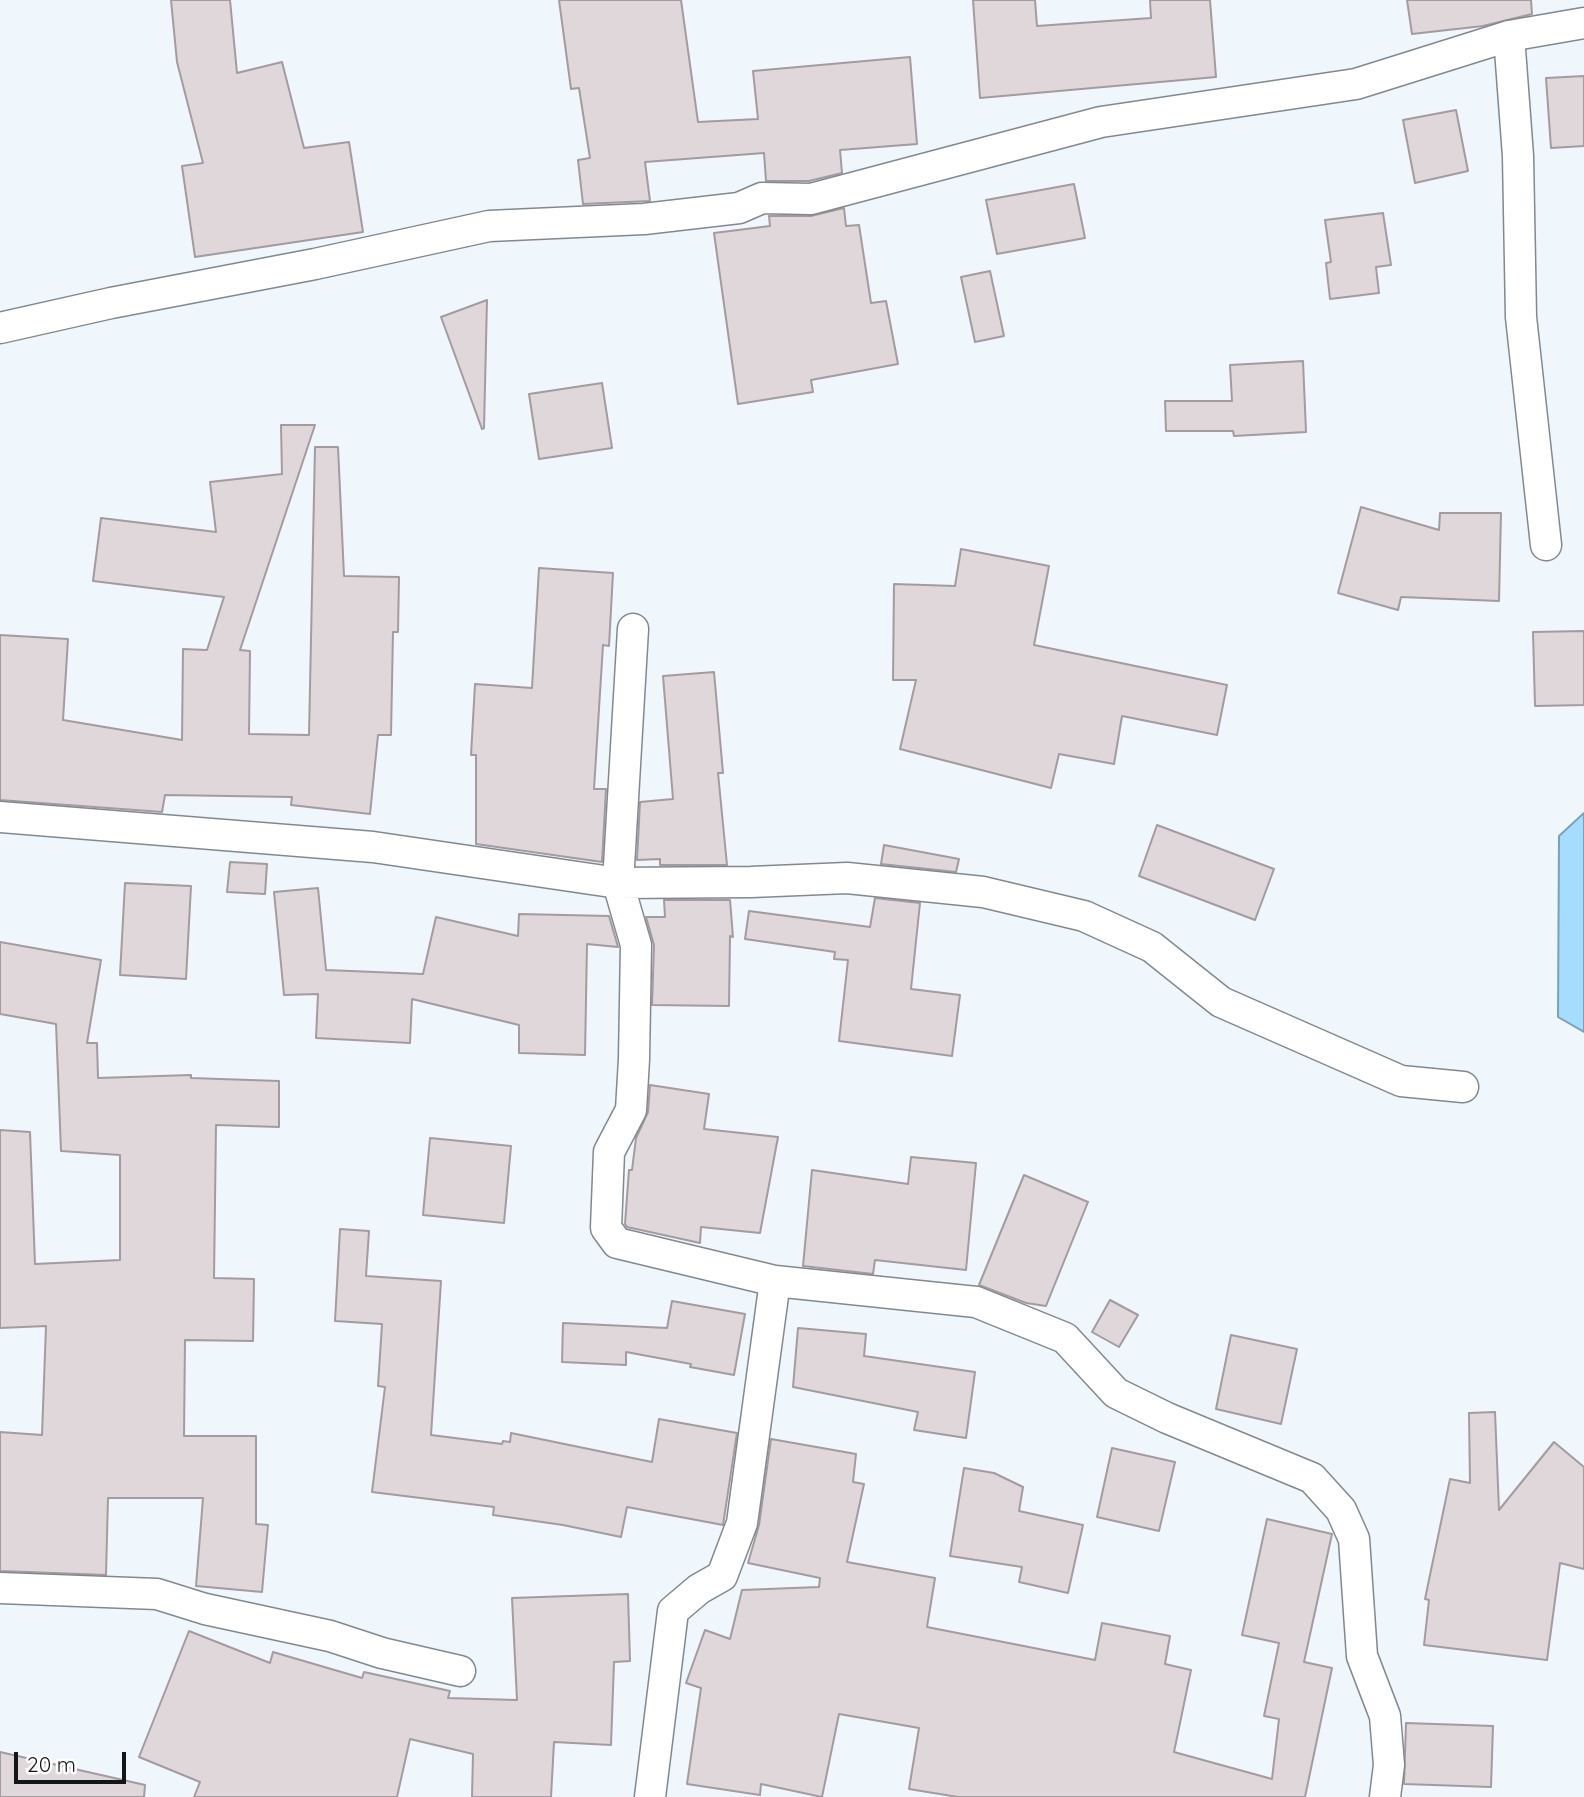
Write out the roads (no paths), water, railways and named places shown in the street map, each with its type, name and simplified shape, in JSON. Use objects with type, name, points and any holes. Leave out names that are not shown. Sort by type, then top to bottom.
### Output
[{"type":"street","points":[[0,328],[489,226],[644,219],[739,208],[762,198],[811,199],[1101,122],[1356,84],[1510,36],[1584,23]]},
{"type":"street","points":[[1510,36],[1518,156],[1521,317],[1546,545]]},
{"type":"street","points":[[633,629],[618,883],[636,946],[634,1059],[631,1110],[609,1152],[606,1228],[617,1243],[775,1281],[976,1302],[1065,1338],[1116,1393],[1167,1418],[1312,1478],[1341,1510],[1354,1539],[1362,1656],[1385,1716],[1389,1765],[1385,1797]]},
{"type":"street","points":[[0,817],[373,847],[618,883],[847,878],[983,892],[1084,916],[1152,947],[1221,1002],[1401,1081],[1463,1087]]},
{"type":"street","points":[[650,1797],[673,1611],[699,1589],[722,1576],[742,1523],[775,1281]]},
{"type":"street","points":[[0,1588],[157,1594],[205,1609],[330,1636],[383,1653],[460,1671]]},
{"type":"water","points":[[1584,813],[1584,1032],[1558,1017],[1559,836]]}]
